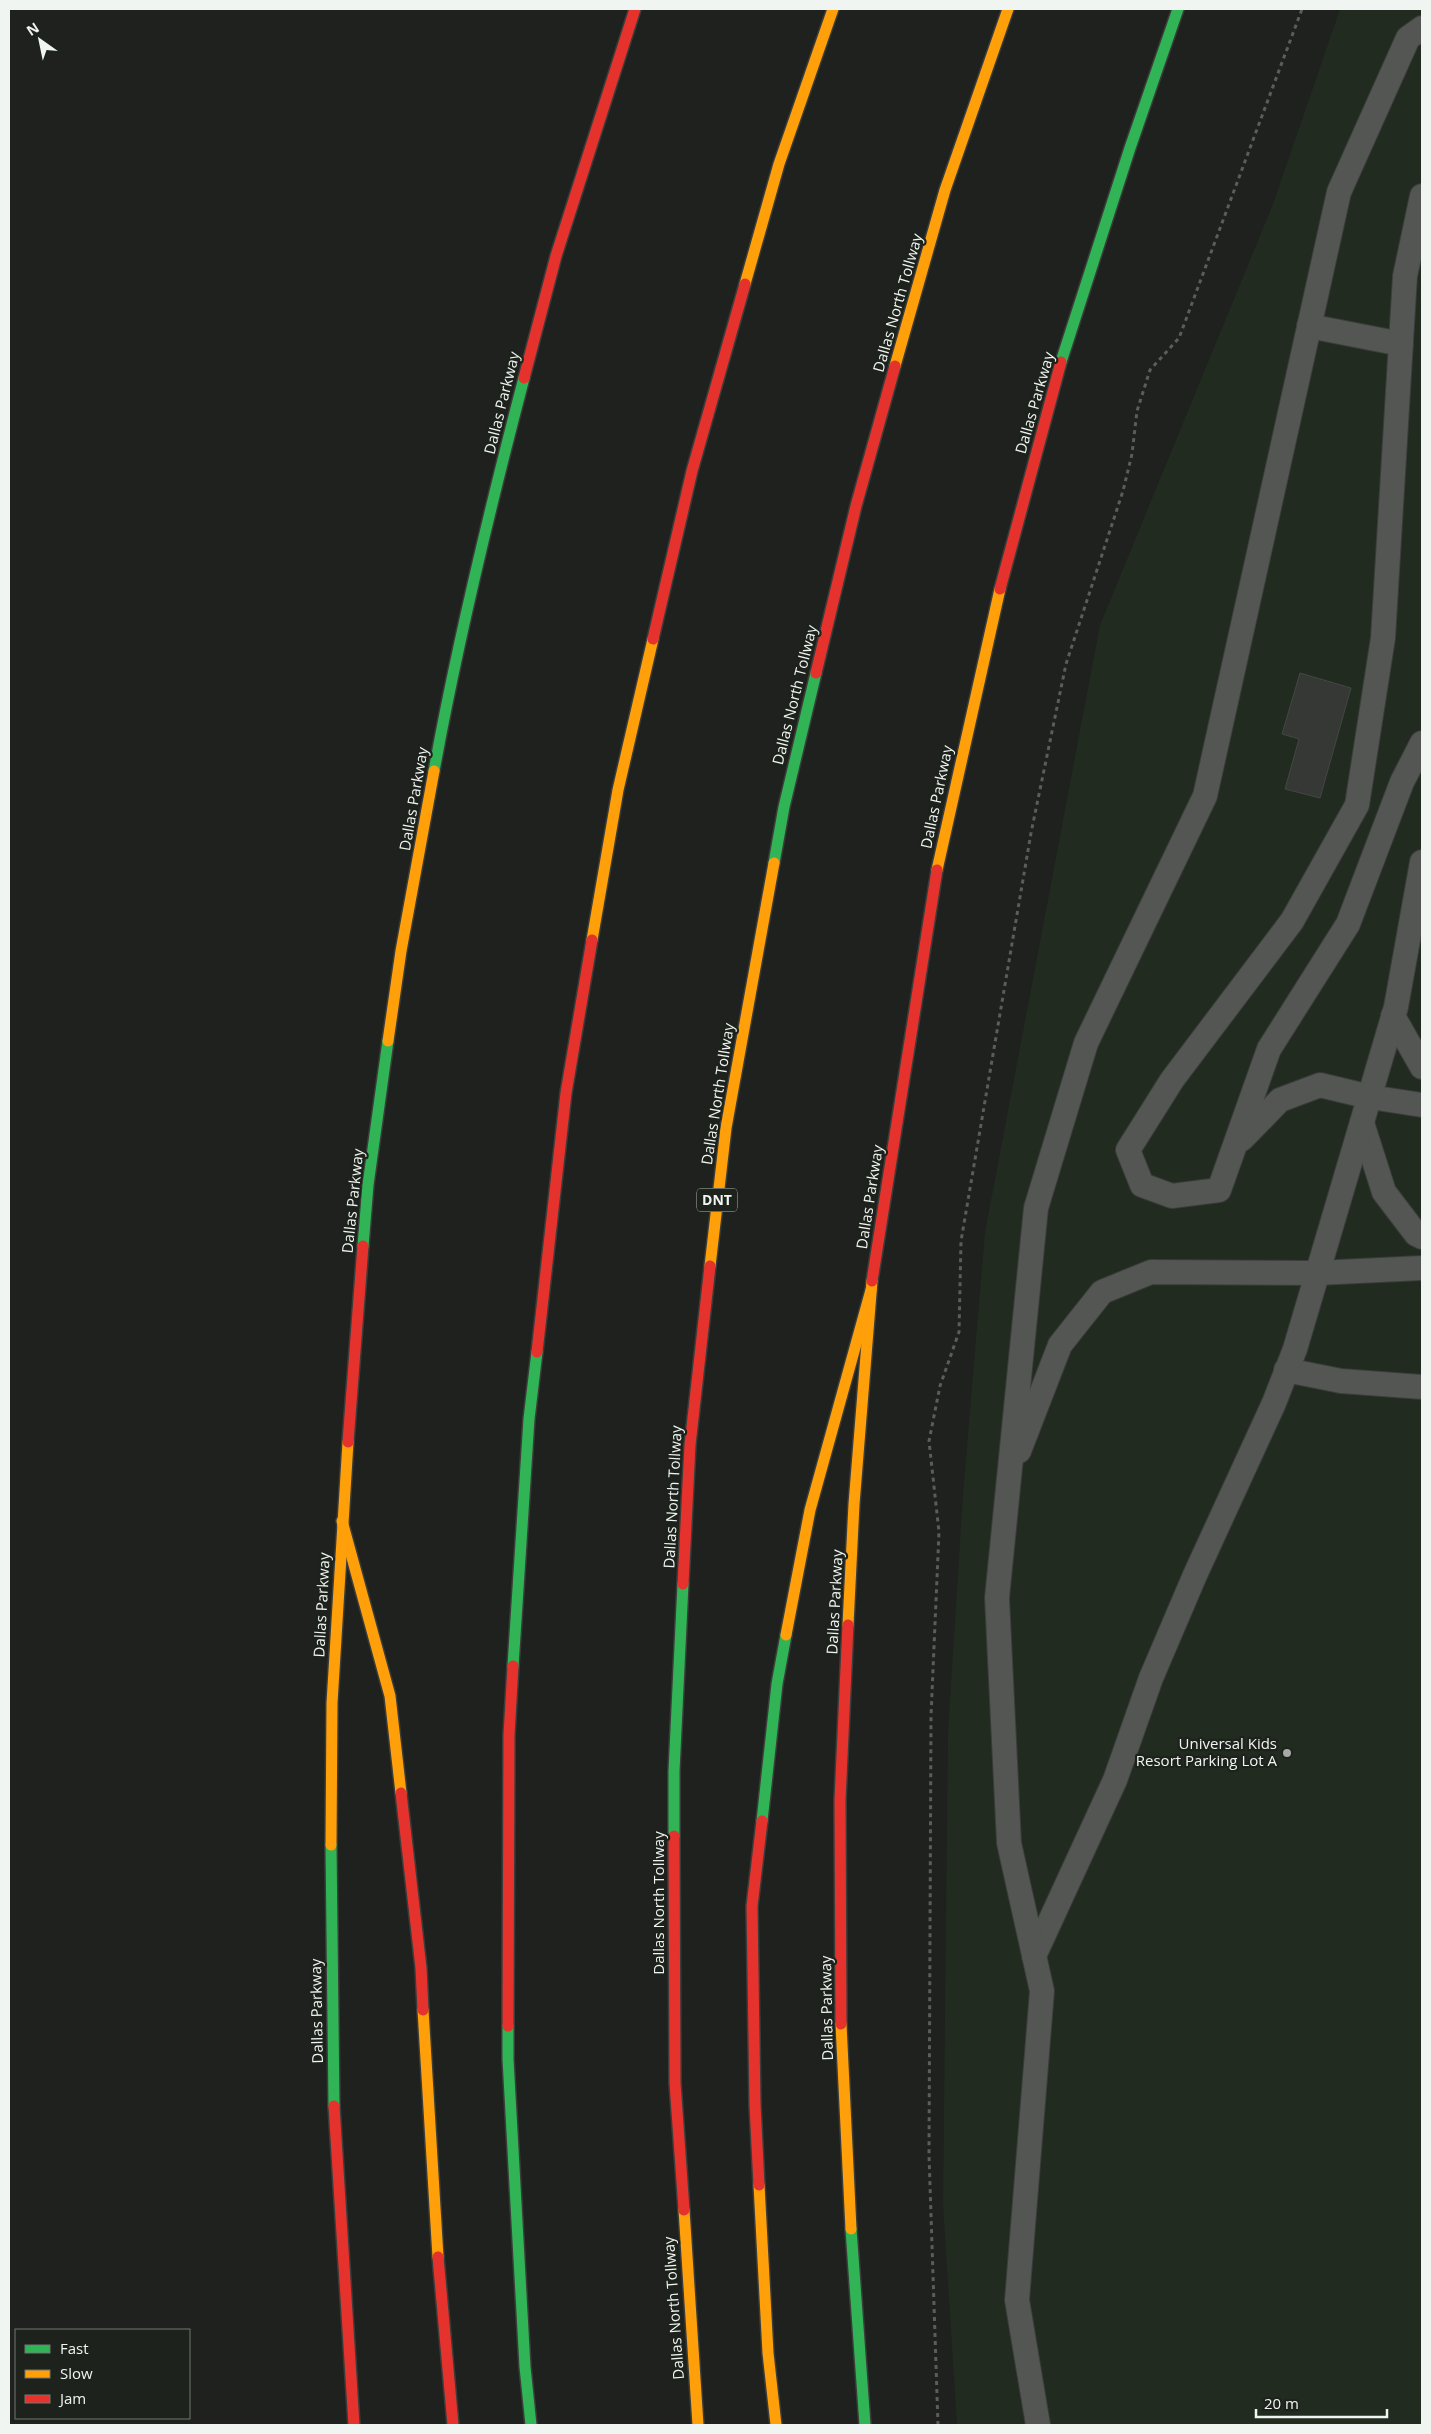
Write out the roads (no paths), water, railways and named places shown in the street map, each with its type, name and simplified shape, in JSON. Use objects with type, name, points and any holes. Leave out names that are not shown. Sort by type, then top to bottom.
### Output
[{"type":"main road","name":"Dallas Parkway","points":[[354,2425],[335,2134],[330,1899],[332,1703],[342,1521],[368,1185],[402,951],[443,720],[495,490],[556,256],[635,9]]},
{"type":"main road","points":[[531,2425],[525,2367],[508,2059],[509,1735],[528,1418],[566,1093],[618,790],[692,471],[779,164],[833,9]]},
{"type":"main road","name":"Dallas North Tollway","points":[[698,2425],[675,2083],[674,1771],[690,1445],[726,1128],[784,807],[856,506],[945,190],[1008,9]]},
{"type":"main road","name":"Dallas Parkway","points":[[865,2425],[854,2284],[841,2039],[840,1800],[854,1504],[871,1290],[941,845],[994,609],[1057,375],[1130,148],[1178,9]]},
{"type":"main road","points":[[776,2425],[768,2353],[755,2105],[752,1906],[777,1684],[810,1510],[871,1290]]},
{"type":"main road","points":[[342,1521],[390,1696],[420,1968],[438,2260],[453,2425]]},
{"type":"lane","points":[[1038,2425],[1017,2300],[1042,1990],[1009,1843],[997,1598],[1036,1208],[1086,1043],[1205,796],[1339,192],[1408,38],[1422,28]]},
{"type":"lane","points":[[1422,196],[1405,276],[1384,638],[1357,804],[1292,921],[1172,1080],[1128,1150],[1142,1185],[1172,1196],[1219,1190],[1269,1049],[1348,924],[1402,782],[1422,744]]},
{"type":"lane","points":[[1309,326],[1401,344]]},
{"type":"lane","points":[[1034,1956],[1115,1780],[1158,1661],[1195,1575],[1274,1404],[1295,1349],[1393,1016],[1422,862]]},
{"type":"lane","points":[[1393,1016],[1422,1067]]},
{"type":"lane","points":[[1236,1145],[1280,1100],[1320,1085],[1422,1105]]},
{"type":"lane","points":[[1362,1123],[1384,1192],[1416,1234],[1422,1237]]},
{"type":"lane","points":[[1009,1478],[1060,1345],[1102,1292],[1151,1272],[1317,1272],[1422,1268]]},
{"type":"lane","points":[[1286,1370],[1341,1382],[1422,1387]]},
{"type":"place","name":"Universal Kids Resort Parking Lot A","points":[[1287,1753]]}]
